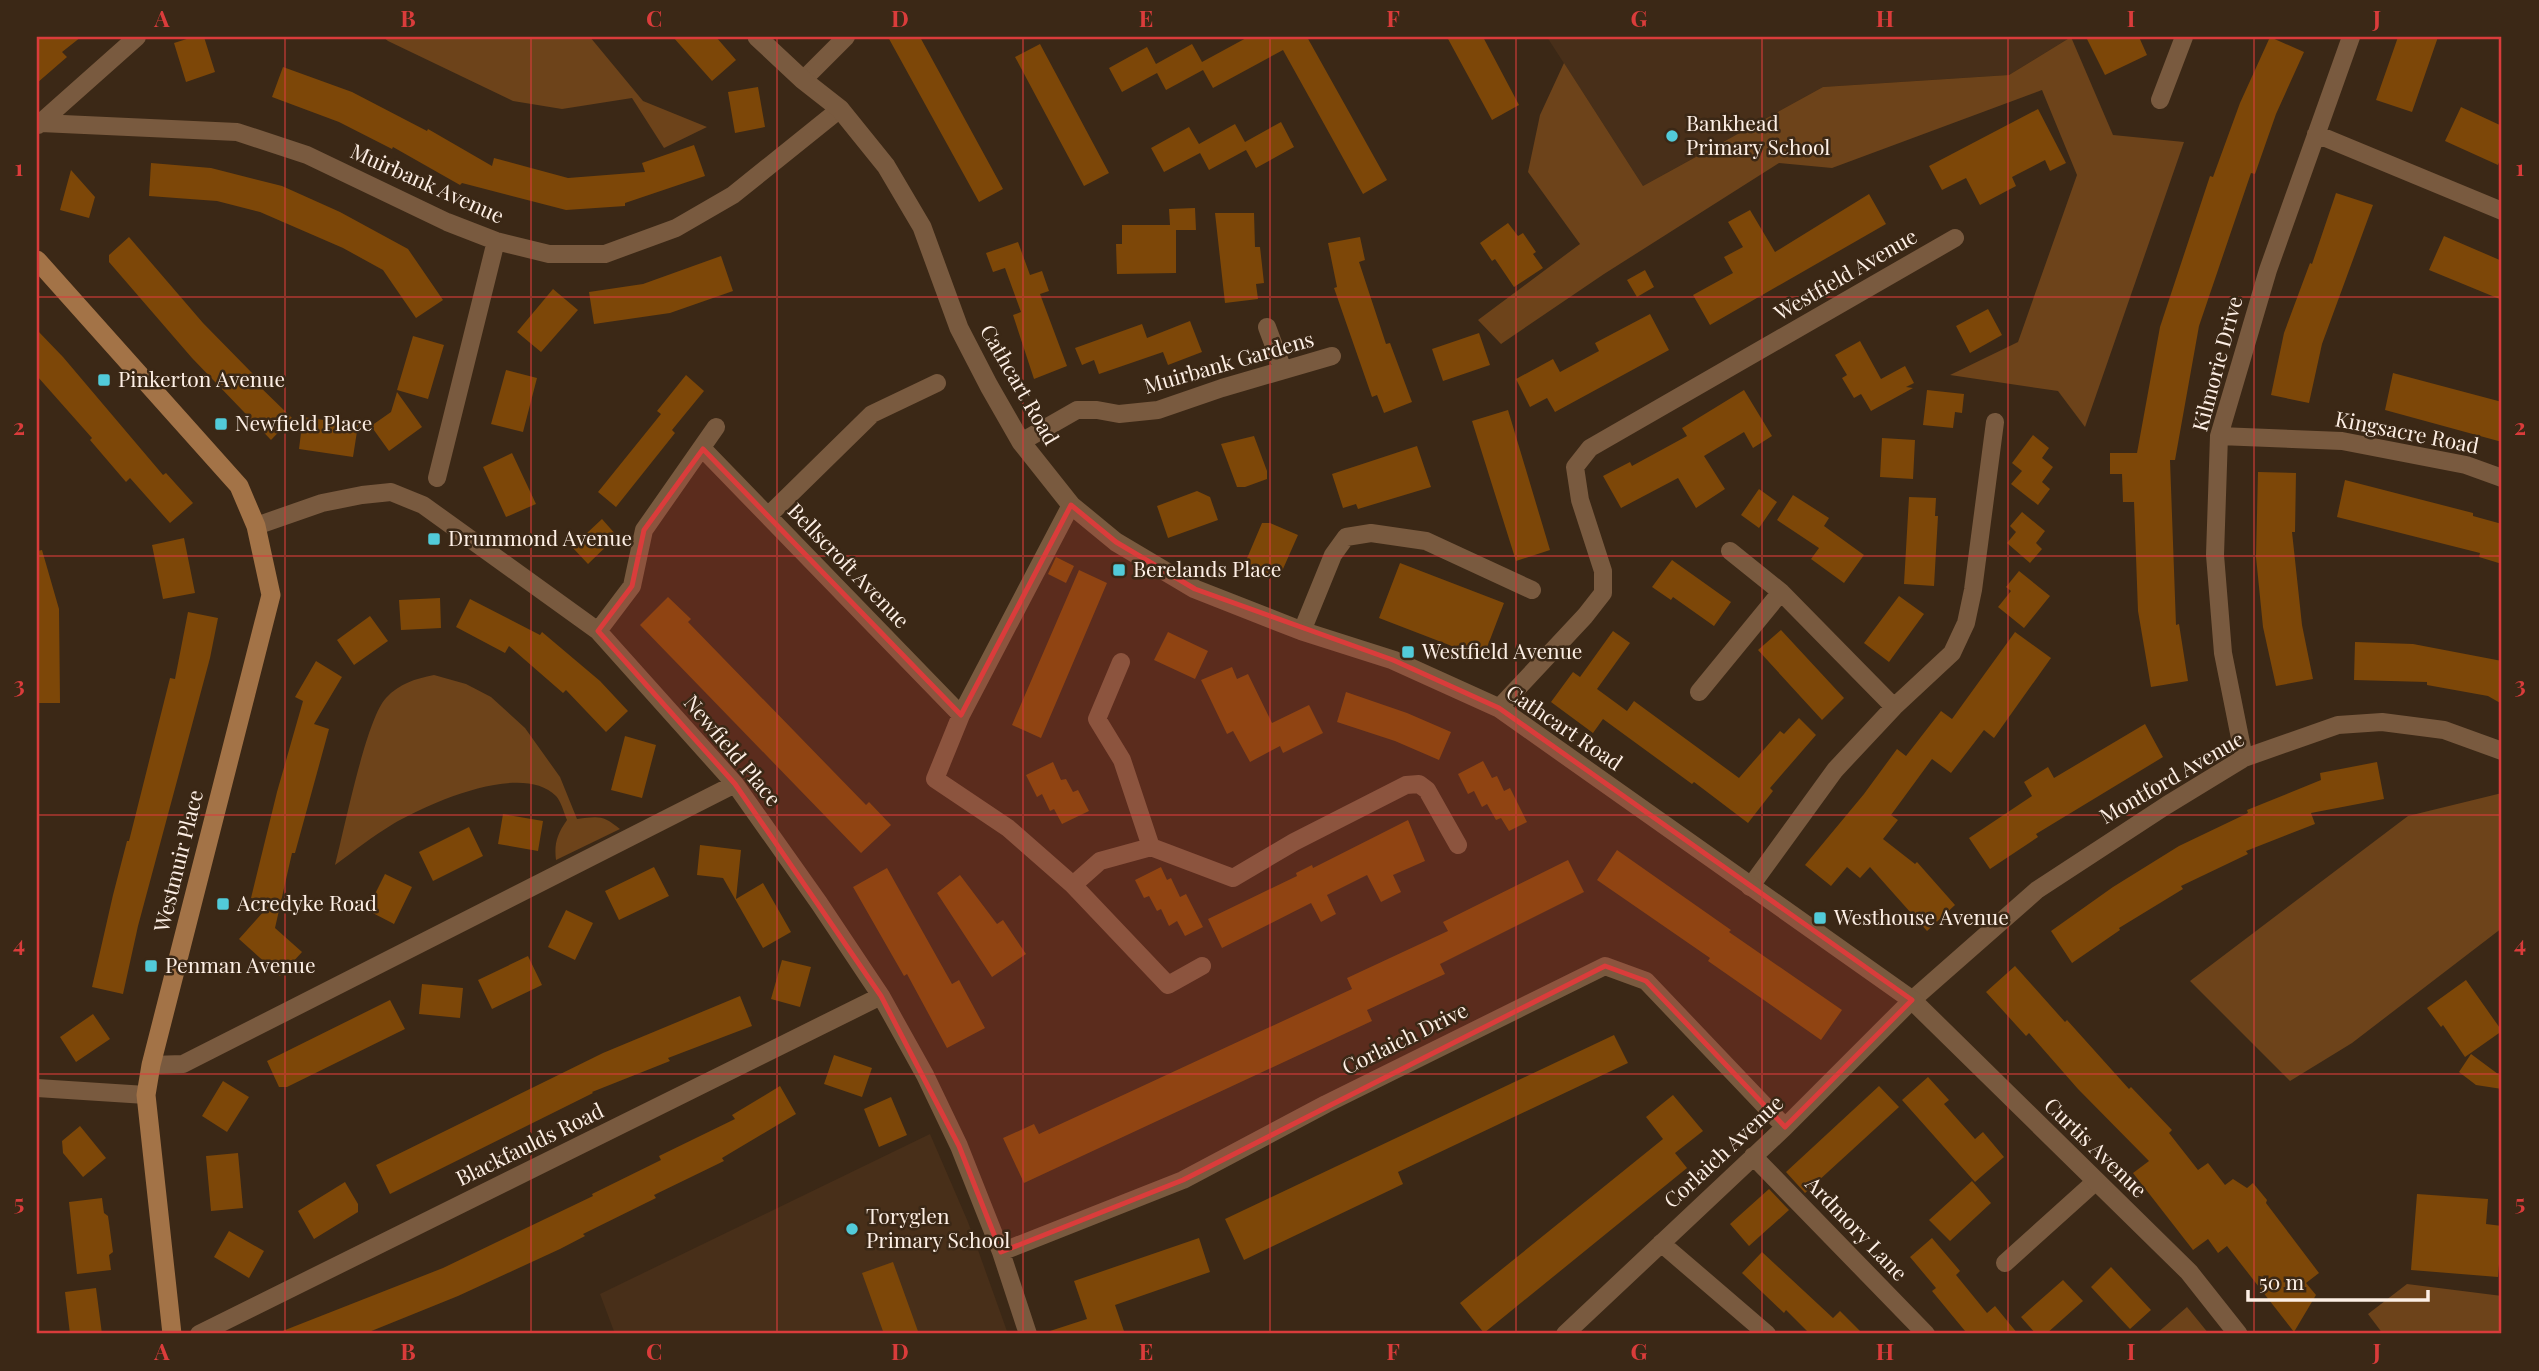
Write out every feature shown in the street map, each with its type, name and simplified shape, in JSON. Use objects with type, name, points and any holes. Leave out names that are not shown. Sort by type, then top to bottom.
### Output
[{"type":"main road","name":"Westmuir Place","points":[[37,260],[239,486],[256,526],[271,594],[151,1065],[146,1095],[172,1334]]},
{"type":"street","points":[[39,125],[137,37]]},
{"type":"street","name":"Cathcart Road","points":[[757,37],[840,110],[886,166],[922,227],[959,328],[1021,442],[1071,505],[1116,542],[1195,589],[1302,631],[1393,660],[1499,708],[1912,1000]]},
{"type":"street","points":[[803,79],[846,37]]},
{"type":"street","points":[[2160,100],[2184,37]]},
{"type":"street","name":"Kilmorie Drive","points":[[2244,758],[2223,653],[2215,555],[2219,436],[2267,270],[2351,37]]},
{"type":"street","name":"Muirbank Avenue","points":[[39,125],[236,132],[307,155],[447,222],[496,241],[549,254],[605,254],[676,228],[733,195],[840,110]]},
{"type":"street","points":[[2316,134],[2502,211]]},
{"type":"street","name":"Westfield Avenue","points":[[1499,708],[1603,593],[1603,571],[1580,500],[1575,467],[1590,448],[1955,238]]},
{"type":"street","points":[[437,478],[496,241]]},
{"type":"street","points":[[1267,327],[1283,370]]},
{"type":"street","name":"Muirbank Gardens","points":[[1021,442],[1077,410],[1119,414],[1158,410],[1332,356]]},
{"type":"street","points":[[768,516],[872,414],[937,383]]},
{"type":"street","points":[[1750,887],[1835,770],[1894,707],[1952,653],[1966,623],[1973,590],[1995,422]]},
{"type":"street","points":[[598,631],[632,586],[644,530],[716,427]]},
{"type":"street","name":"Kingsacre Road","points":[[2219,436],[2342,440],[2466,465],[2502,478]]},
{"type":"street","name":"Bellscroft Avenue","points":[[703,449],[961,715]]},
{"type":"street","name":"Newfield Place","points":[[256,526],[322,503],[391,492],[423,505],[598,631],[735,784],[881,996],[925,1075],[959,1146],[1001,1252],[1028,1334]]},
{"type":"street","points":[[1071,505],[961,715],[935,779],[1008,828],[1073,885],[1168,985],[1202,966]]},
{"type":"street","points":[[1302,631],[1333,555],[1346,537],[1371,533],[1426,541],[1532,590]]},
{"type":"street","points":[[1730,551],[1781,592],[1894,707]]},
{"type":"street","points":[[1699,692],[1781,592]]},
{"type":"street","points":[[1122,662],[1097,719],[1122,761],[1151,847]]},
{"type":"street","name":"Montford Avenue","points":[[1912,1000],[2037,890],[2096,849],[2244,758],[2339,725],[2382,722],[2444,730],[2502,751]]},
{"type":"street","points":[[151,1065],[183,1064],[735,784]]},
{"type":"street","points":[[1073,885],[1100,861],[1151,847],[1233,878],[1294,842],[1406,785],[1419,784],[1427,790],[1458,845]]},
{"type":"street","name":"Corlaich Drive","points":[[1001,1252],[1183,1180],[1338,1098],[1605,966],[1646,981],[1785,1127]]},
{"type":"street","name":"Blackfaulds Road","points":[[199,1334],[881,996]]},
{"type":"street","name":"Corlaich Avenue","points":[[1565,1334],[1785,1127],[1912,1000]]},
{"type":"street","name":"Curtis Avenue","points":[[1912,1000],[2189,1272],[2238,1334]]},
{"type":"street","points":[[37,1088],[146,1095]]},
{"type":"street","name":"Ardmory Lane","points":[[1753,1156],[1926,1334]]},
{"type":"street","points":[[2005,1263],[2096,1181]]},
{"type":"street","points":[[1661,1243],[1767,1334]]},
{"type":"highlighted area","points":[[703,449],[961,715],[1071,505],[1116,542],[1195,589],[1393,660],[1499,708],[1912,1000],[1785,1127],[1646,981],[1605,966],[1183,1180],[1001,1252],[959,1146],[881,996],[735,784],[598,631],[632,586],[644,530]]},
{"type":"shaded area","points":[[383,37],[590,37],[643,101],[707,127],[664,148],[632,98],[562,109],[513,101]]},
{"type":"shaded area","name":"Bankhead Primary School","points":[[1547,37],[2071,37],[2009,75],[1823,87],[1643,186]]},
{"type":"shaded area","points":[[2071,37],[2113,135],[2184,142],[2085,427],[2058,391],[1950,375],[2018,342],[2077,175],[2042,90],[1832,168],[1779,163],[1604,274],[1501,344],[1478,320],[1580,244],[1528,172],[1540,115],[1564,63],[1643,186],[1823,87],[2009,75]]},
{"type":"shaded area","points":[[434,675],[466,684],[491,697],[525,728],[560,777],[577,819],[600,818],[620,829],[556,860],[557,839],[567,820],[558,798],[541,786],[498,784],[475,789],[428,806],[393,824],[335,865],[363,751],[378,710],[386,698],[402,685]]},
{"type":"shaded area","points":[[2502,793],[2502,928],[2352,1043],[2290,1081],[2190,981],[2408,816]]},
{"type":"shaded area","name":"Toryglen Primary School","points":[[930,1134],[968,1222],[1008,1334],[615,1334],[600,1294]]},
{"type":"shaded area","points":[[2407,1284],[2502,1296],[2502,1334],[2383,1334],[2368,1314]]},
{"type":"shaded area","points":[[2187,1307],[2209,1334],[2156,1334]]},
{"type":"building","points":[[37,37],[81,37],[62,52],[67,57],[37,83]]},
{"type":"building","points":[[193,37],[204,37],[215,72],[186,82],[174,43]]},
{"type":"building","points":[[673,37],[716,37],[736,60],[712,81]]},
{"type":"building","points":[[888,37],[920,37],[1003,189],[979,202]]},
{"type":"building","points":[[1248,37],[1307,37],[1387,180],[1363,194],[1283,50],[1213,88],[1203,70],[1166,90],[1157,73],[1122,92],[1109,68],[1147,47],[1156,64],[1192,44],[1202,62]]},
{"type":"building","points":[[1447,37],[1483,37],[1519,105],[1492,120]]},
{"type":"building","points":[[2086,37],[2139,37],[2147,55],[2105,75]]},
{"type":"building","points":[[2270,37],[2304,52],[2276,114],[2255,174],[2251,173],[2199,326],[2175,460],[2170,460],[2176,625],[2179,624],[2188,681],[2151,687],[2138,611],[2134,502],[2123,502],[2122,474],[2110,474],[2110,453],[2137,453],[2160,327],[2210,176],[2213,177],[2240,103]]},
{"type":"building","points":[[2398,37],[2438,37],[2412,112],[2376,100]]},
{"type":"building","points":[[1040,44],[1109,173],[1084,186],[1015,57]]},
{"type":"building","points":[[283,67],[352,92],[427,131],[428,129],[492,166],[494,158],[568,178],[645,172],[642,163],[694,145],[705,176],[625,203],[625,206],[566,210],[462,183],[460,185],[393,147],[392,149],[339,122],[272,97]]},
{"type":"building","points":[[758,87],[765,127],[735,133],[728,92]]},
{"type":"building","points":[[2461,107],[2502,126],[2502,155],[2498,165],[2445,141]]},
{"type":"building","points":[[2038,109],[2066,163],[2050,171],[2045,160],[2012,177],[2016,186],[1980,205],[1966,178],[1942,190],[1929,166]]},
{"type":"building","points":[[1281,122],[1294,147],[1256,168],[1246,150],[1209,170],[1200,153],[1164,172],[1151,148],[1189,127],[1199,144],[1235,124],[1245,142]]},
{"type":"building","points":[[151,163],[211,168],[282,186],[340,212],[408,249],[443,300],[416,318],[383,270],[343,248],[260,212],[217,201],[149,196]]},
{"type":"building","points":[[71,170],[95,197],[89,218],[60,210]]},
{"type":"building","points":[[2336,193],[2373,205],[2322,344],[2309,403],[2271,395],[2284,333],[2310,263],[2312,264]]},
{"type":"building","points":[[1869,194],[1886,224],[1710,325],[1693,295],[1733,273],[1724,257],[1743,247],[1728,222],[1750,210],[1775,252]]},
{"type":"building","points":[[1195,208],[1196,230],[1176,230],[1176,273],[1117,274],[1116,244],[1122,244],[1122,225],[1170,225],[1169,209]]},
{"type":"building","points":[[1215,213],[1254,213],[1255,247],[1260,247],[1264,283],[1256,284],[1258,299],[1225,303]]},
{"type":"building","points":[[1508,223],[1518,236],[1523,233],[1543,268],[1514,287],[1480,243]]},
{"type":"building","points":[[2444,236],[2502,261],[2502,300],[2429,270]]},
{"type":"building","points":[[129,237],[203,323],[254,375],[251,378],[292,418],[271,440],[192,358],[109,262],[109,255]]},
{"type":"building","points":[[1360,237],[1365,260],[1359,262],[1386,344],[1390,343],[1412,402],[1384,413],[1377,395],[1372,397],[1334,288],[1337,287],[1328,243]]},
{"type":"building","points":[[1018,242],[1030,275],[1042,271],[1049,291],[1040,294],[1067,366],[1034,379],[1013,315],[1021,312],[1005,268],[993,272],[986,253]]},
{"type":"building","points":[[721,256],[733,291],[670,313],[594,324],[589,292],[643,284]]},
{"type":"building","points":[[1645,270],[1654,287],[1637,297],[1627,280]]},
{"type":"building","points":[[553,289],[578,310],[541,352],[517,332]]},
{"type":"building","points":[[1988,309],[2002,335],[1970,353],[1956,326]]},
{"type":"building","points":[[1650,314],[1669,350],[1555,412],[1547,398],[1530,407],[1516,379],[1553,359],[1560,372],[1599,351],[1595,343]]},
{"type":"building","points":[[1190,321],[1202,352],[1168,365],[1163,352],[1099,374],[1094,360],[1082,365],[1075,348],[1142,324],[1147,338]]},
{"type":"building","points":[[37,330],[163,475],[166,473],[193,503],[170,523],[130,478],[126,482],[90,440],[92,438],[37,376]]},
{"type":"building","points":[[1479,333],[1490,365],[1443,381],[1432,349]]},
{"type":"building","points":[[413,336],[444,345],[428,399],[397,390]]},
{"type":"building","points":[[1860,341],[1881,379],[1905,366],[1914,383],[1906,387],[1913,388],[1871,411],[1861,394],[1854,398],[1842,378],[1847,375],[1835,355]]},
{"type":"building","points":[[506,370],[537,378],[523,432],[491,424]]},
{"type":"building","points":[[2393,373],[2502,402],[2502,442],[2385,410]]},
{"type":"building","points":[[686,375],[704,391],[672,430],[675,433],[616,507],[598,492],[661,414],[657,411]]},
{"type":"building","points":[[1744,390],[1772,436],[1753,448],[1744,432],[1704,456],[1725,489],[1696,508],[1678,478],[1621,508],[1603,476],[1630,462],[1632,466],[1687,436],[1682,428]]},
{"type":"building","points":[[1927,390],[1964,394],[1962,413],[1955,412],[1953,428],[1923,425]]},
{"type":"building","points":[[397,392],[422,427],[389,451],[371,426],[391,412]]},
{"type":"building","points":[[1508,410],[1550,550],[1516,561],[1472,421]]},
{"type":"building","points":[[303,417],[358,425],[353,457],[299,449]]},
{"type":"building","points":[[2033,435],[2049,448],[2042,458],[2053,467],[2042,482],[2050,489],[2038,505],[2011,484],[2022,471],[2012,463]]},
{"type":"building","points":[[1254,436],[1267,471],[1267,479],[1237,487],[1221,444]]},
{"type":"building","points":[[1882,438],[1915,440],[1913,479],[1880,477]]},
{"type":"building","points":[[1417,446],[1431,487],[1358,509],[1356,504],[1343,508],[1332,474]]},
{"type":"building","points":[[512,453],[536,504],[506,517],[483,467]]},
{"type":"building","points":[[2258,472],[2296,473],[2295,532],[2292,532],[2302,625],[2313,679],[2276,686],[2263,627],[2256,557]]},
{"type":"building","points":[[2345,480],[2473,513],[2473,516],[2502,524],[2502,564],[2479,557],[2480,553],[2337,517]]},
{"type":"building","points":[[1759,489],[1777,502],[1759,528],[1741,515]]},
{"type":"building","points":[[1197,491],[1210,497],[1218,520],[1168,538],[1157,506]]},
{"type":"building","points":[[1793,495],[1829,518],[1824,526],[1864,555],[1844,583],[1811,559],[1819,548],[1777,520]]},
{"type":"building","points":[[1909,497],[1936,498],[1935,516],[1938,516],[1934,586],[1904,584]]},
{"type":"building","points":[[2022,512],[2045,531],[2036,543],[2042,549],[2030,563],[2007,543],[2016,532],[2010,526]]},
{"type":"building","points":[[602,519],[617,536],[588,564],[572,547]]},
{"type":"building","points":[[1262,523],[1270,523],[1298,535],[1279,578],[1245,563]]},
{"type":"building","points":[[184,538],[195,593],[163,599],[152,545]]},
{"type":"building","points":[[42,550],[59,609],[60,703],[37,703],[37,551]]},
{"type":"building","points":[[1056,557],[1074,566],[1066,583],[1048,574]]},
{"type":"building","points":[[1672,560],[1731,602],[1714,626],[1673,597],[1671,600],[1652,587]]},
{"type":"building","points":[[1400,563],[1504,603],[1483,658],[1379,618]]},
{"type":"building","points":[[1079,570],[1107,583],[1041,738],[1012,725]]},
{"type":"building","points":[[2019,571],[2050,596],[2024,628],[1998,607],[2011,591],[2006,587]]},
{"type":"building","points":[[1899,596],[1924,614],[1889,662],[1864,643]]},
{"type":"building","points":[[668,597],[691,619],[688,622],[866,805],[869,802],[891,825],[861,853],[640,625]]},
{"type":"building","points":[[440,598],[441,628],[401,630],[399,600]]},
{"type":"building","points":[[470,599],[540,635],[542,632],[600,681],[628,711],[606,732],[566,690],[563,693],[509,646],[505,653],[456,627]]},
{"type":"building","points":[[188,612],[218,618],[210,658],[138,926],[123,994],[92,987],[113,895],[170,678],[175,679]]},
{"type":"building","points":[[370,616],[388,641],[354,665],[337,640]]},
{"type":"building","points":[[1781,630],[1844,698],[1822,720],[1758,650]]},
{"type":"building","points":[[1613,631],[1630,643],[1597,689],[1627,711],[1634,701],[1739,778],[1780,731],[1784,734],[1799,718],[1816,735],[1770,788],[1773,791],[1748,823],[1603,719],[1593,733],[1551,702],[1573,672],[1580,677]]},
{"type":"building","points":[[1168,632],[1208,651],[1195,679],[1154,660]]},
{"type":"building","points":[[2015,632],[2051,658],[1994,738],[1984,730],[1951,773],[1932,759],[1891,815],[1898,820],[1883,839],[1915,864],[1917,862],[1955,905],[1927,931],[1870,867],[1860,878],[1847,867],[1831,886],[1805,865],[1864,794],[1897,749],[1906,756],[1941,711],[1952,719]]},
{"type":"building","points":[[2355,642],[2413,644],[2502,661],[2502,704],[2488,696],[2427,685],[2427,682],[2354,680]]},
{"type":"building","points":[[316,661],[342,677],[314,724],[329,729],[295,853],[292,853],[275,928],[302,952],[280,976],[239,939],[272,902],[251,898],[303,701],[295,697]]},
{"type":"building","points":[[1232,667],[1237,679],[1248,674],[1272,723],[1309,705],[1323,733],[1283,753],[1280,746],[1250,762],[1233,731],[1227,734],[1201,680]]},
{"type":"building","points":[[1346,692],[1451,732],[1439,760],[1395,741],[1337,722]]},
{"type":"building","points":[[2145,724],[2163,757],[2036,834],[2038,837],[1990,869],[1969,838],[2032,796],[2024,782],[2048,767],[2054,778]]},
{"type":"building","points":[[625,736],[656,745],[642,798],[611,790]]},
{"type":"building","points":[[1483,761],[1492,778],[1497,776],[1504,791],[1510,788],[1527,822],[1509,831],[1501,818],[1496,820],[1487,804],[1482,807],[1474,791],[1468,794],[1458,774]]},
{"type":"building","points":[[1053,762],[1061,780],[1066,779],[1073,792],[1078,790],[1089,811],[1062,824],[1054,809],[1050,811],[1042,794],[1037,797],[1026,775]]},
{"type":"building","points":[[2377,762],[2384,799],[2311,813],[2315,824],[2246,851],[2248,854],[2181,886],[2183,889],[2119,928],[2120,930],[2072,963],[2051,931],[2113,887],[2179,846],[2248,813],[2247,810],[2321,780],[2320,773]]},
{"type":"building","points":[[503,814],[543,821],[538,851],[498,844]]},
{"type":"building","points":[[1408,820],[1425,861],[1393,875],[1401,892],[1381,902],[1367,875],[1327,895],[1336,914],[1321,922],[1311,903],[1222,948],[1208,919],[1297,876],[1296,873],[1312,865],[1313,868]]},
{"type":"building","points":[[469,827],[483,856],[433,881],[419,852]]},
{"type":"building","points":[[700,845],[741,850],[736,899],[763,883],[791,932],[763,948],[723,878],[697,875]]},
{"type":"building","points":[[1617,850],[1842,1010],[1821,1040],[1708,961],[1710,958],[1597,880]]},
{"type":"building","points":[[1568,860],[1584,892],[1440,964],[1445,974],[1367,1010],[1372,1021],[1024,1183],[1003,1138],[1034,1124],[1039,1134],[1352,989],[1347,978],[1448,931],[1443,922]]},
{"type":"building","points":[[654,867],[669,896],[619,920],[605,891]]},
{"type":"building","points":[[1161,867],[1167,880],[1171,878],[1180,897],[1186,894],[1203,927],[1185,936],[1177,921],[1169,926],[1161,909],[1157,911],[1149,896],[1144,898],[1135,880]]},
{"type":"building","points":[[887,868],[952,984],[959,980],[985,1028],[947,1048],[907,974],[904,976],[853,887]]},
{"type":"building","points":[[385,874],[412,887],[394,924],[367,910]]},
{"type":"building","points":[[960,875],[997,924],[1003,920],[1026,954],[992,977],[937,893]]},
{"type":"building","points":[[566,910],[593,923],[575,960],[548,947]]},
{"type":"building","points":[[528,956],[542,985],[492,1009],[478,980]]},
{"type":"building","points":[[782,960],[811,967],[800,1007],[771,999]]},
{"type":"building","points":[[2015,966],[2129,1089],[2131,1087],[2172,1130],[2169,1133],[2198,1170],[2208,1163],[2225,1185],[2233,1179],[2247,1188],[2253,1183],[2267,1200],[2266,1203],[2319,1273],[2306,1283],[2316,1295],[2294,1332],[2227,1246],[2218,1253],[2208,1239],[2193,1250],[2133,1173],[2149,1161],[2078,1089],[2029,1033],[2026,1036],[1986,992]]},
{"type":"building","points":[[2466,980],[2502,1031],[2465,1057],[2443,1025],[2441,1027],[2427,1008]]},
{"type":"building","points":[[422,984],[463,988],[460,1018],[419,1014]]},
{"type":"building","points":[[740,996],[752,1026],[668,1058],[670,1061],[592,1092],[390,1194],[376,1165],[603,1053]]},
{"type":"building","points":[[390,1000],[405,1029],[287,1087],[279,1087],[267,1061]]},
{"type":"building","points":[[93,1014],[110,1039],[76,1062],[60,1037]]},
{"type":"building","points":[[1614,1035],[1628,1063],[1398,1172],[1403,1184],[1244,1260],[1225,1219]]},
{"type":"building","points":[[2471,1054],[2502,1077],[2502,1089],[2476,1085],[2459,1072]]},
{"type":"building","points":[[834,1055],[872,1068],[862,1097],[824,1084]]},
{"type":"building","points":[[1928,1077],[1949,1100],[1944,1104],[1975,1139],[1983,1132],[2004,1157],[1975,1182],[1902,1100]]},
{"type":"building","points":[[223,1081],[249,1097],[227,1132],[202,1116]]},
{"type":"building","points":[[780,1086],[796,1114],[722,1158],[724,1161],[654,1195],[656,1198],[583,1234],[585,1236],[560,1249],[458,1296],[364,1334],[275,1334],[443,1268],[593,1196],[592,1194],[661,1160],[659,1156],[735,1119],[732,1115]]},
{"type":"building","points":[[1879,1086],[1899,1107],[1805,1193],[1786,1172]]},
{"type":"building","points":[[1673,1095],[1703,1131],[1675,1153],[1687,1168],[1484,1333],[1460,1303],[1663,1139],[1646,1117]]},
{"type":"building","points":[[891,1097],[907,1135],[879,1147],[864,1109]]},
{"type":"building","points":[[80,1126],[106,1158],[83,1177],[63,1153],[62,1141]]},
{"type":"building","points":[[238,1153],[243,1208],[211,1211],[206,1156]]},
{"type":"building","points":[[1972,1181],[1991,1203],[1950,1241],[1929,1220]]},
{"type":"building","points":[[345,1182],[358,1204],[358,1212],[314,1239],[298,1211]]},
{"type":"building","points":[[1769,1189],[1789,1210],[1749,1246],[1730,1224]]},
{"type":"building","points":[[2417,1194],[2488,1199],[2486,1224],[2502,1226],[2498,1277],[2411,1270]]},
{"type":"building","points":[[102,1198],[104,1213],[108,1216],[113,1252],[109,1255],[111,1270],[77,1274],[69,1202]]},
{"type":"building","points":[[229,1231],[264,1251],[249,1278],[214,1257]]},
{"type":"building","points":[[1199,1238],[1210,1272],[1115,1305],[1125,1334],[1051,1334],[1050,1331],[1087,1319],[1074,1281]]},
{"type":"building","points":[[1932,1238],[1960,1271],[1956,1275],[1987,1313],[1995,1306],[2018,1334],[1961,1334],[1965,1331],[1932,1291],[1936,1288],[1910,1257]]},
{"type":"building","points":[[1762,1252],[1833,1318],[1840,1311],[1863,1334],[1810,1334],[1786,1310],[1784,1313],[1742,1273]]},
{"type":"building","points":[[893,1262],[919,1334],[884,1334],[862,1273]]},
{"type":"building","points":[[2111,1267],[2151,1310],[2130,1329],[2091,1287]]},
{"type":"building","points":[[2063,1280],[2083,1301],[2046,1334],[2036,1334],[2021,1317]]},
{"type":"building","points":[[96,1288],[102,1334],[70,1334],[65,1292]]},
{"type":"place","name":"Bankhead Primary School","points":[[1672,136]]},
{"type":"place","name":"Pinkerton Avenue","points":[[104,380]]},
{"type":"place","name":"Newfield Place","points":[[221,424]]},
{"type":"place","name":"Drummond Avenue","points":[[434,539]]},
{"type":"place","name":"Berelands Place","points":[[1119,570]]},
{"type":"place","name":"Westfield Avenue","points":[[1408,652]]},
{"type":"place","name":"Acredyke Road","points":[[223,904]]},
{"type":"place","name":"Westhouse Avenue","points":[[1820,918]]},
{"type":"place","name":"Penman Avenue","points":[[151,966]]},
{"type":"place","name":"Toryglen Primary School","points":[[852,1229]]}]
